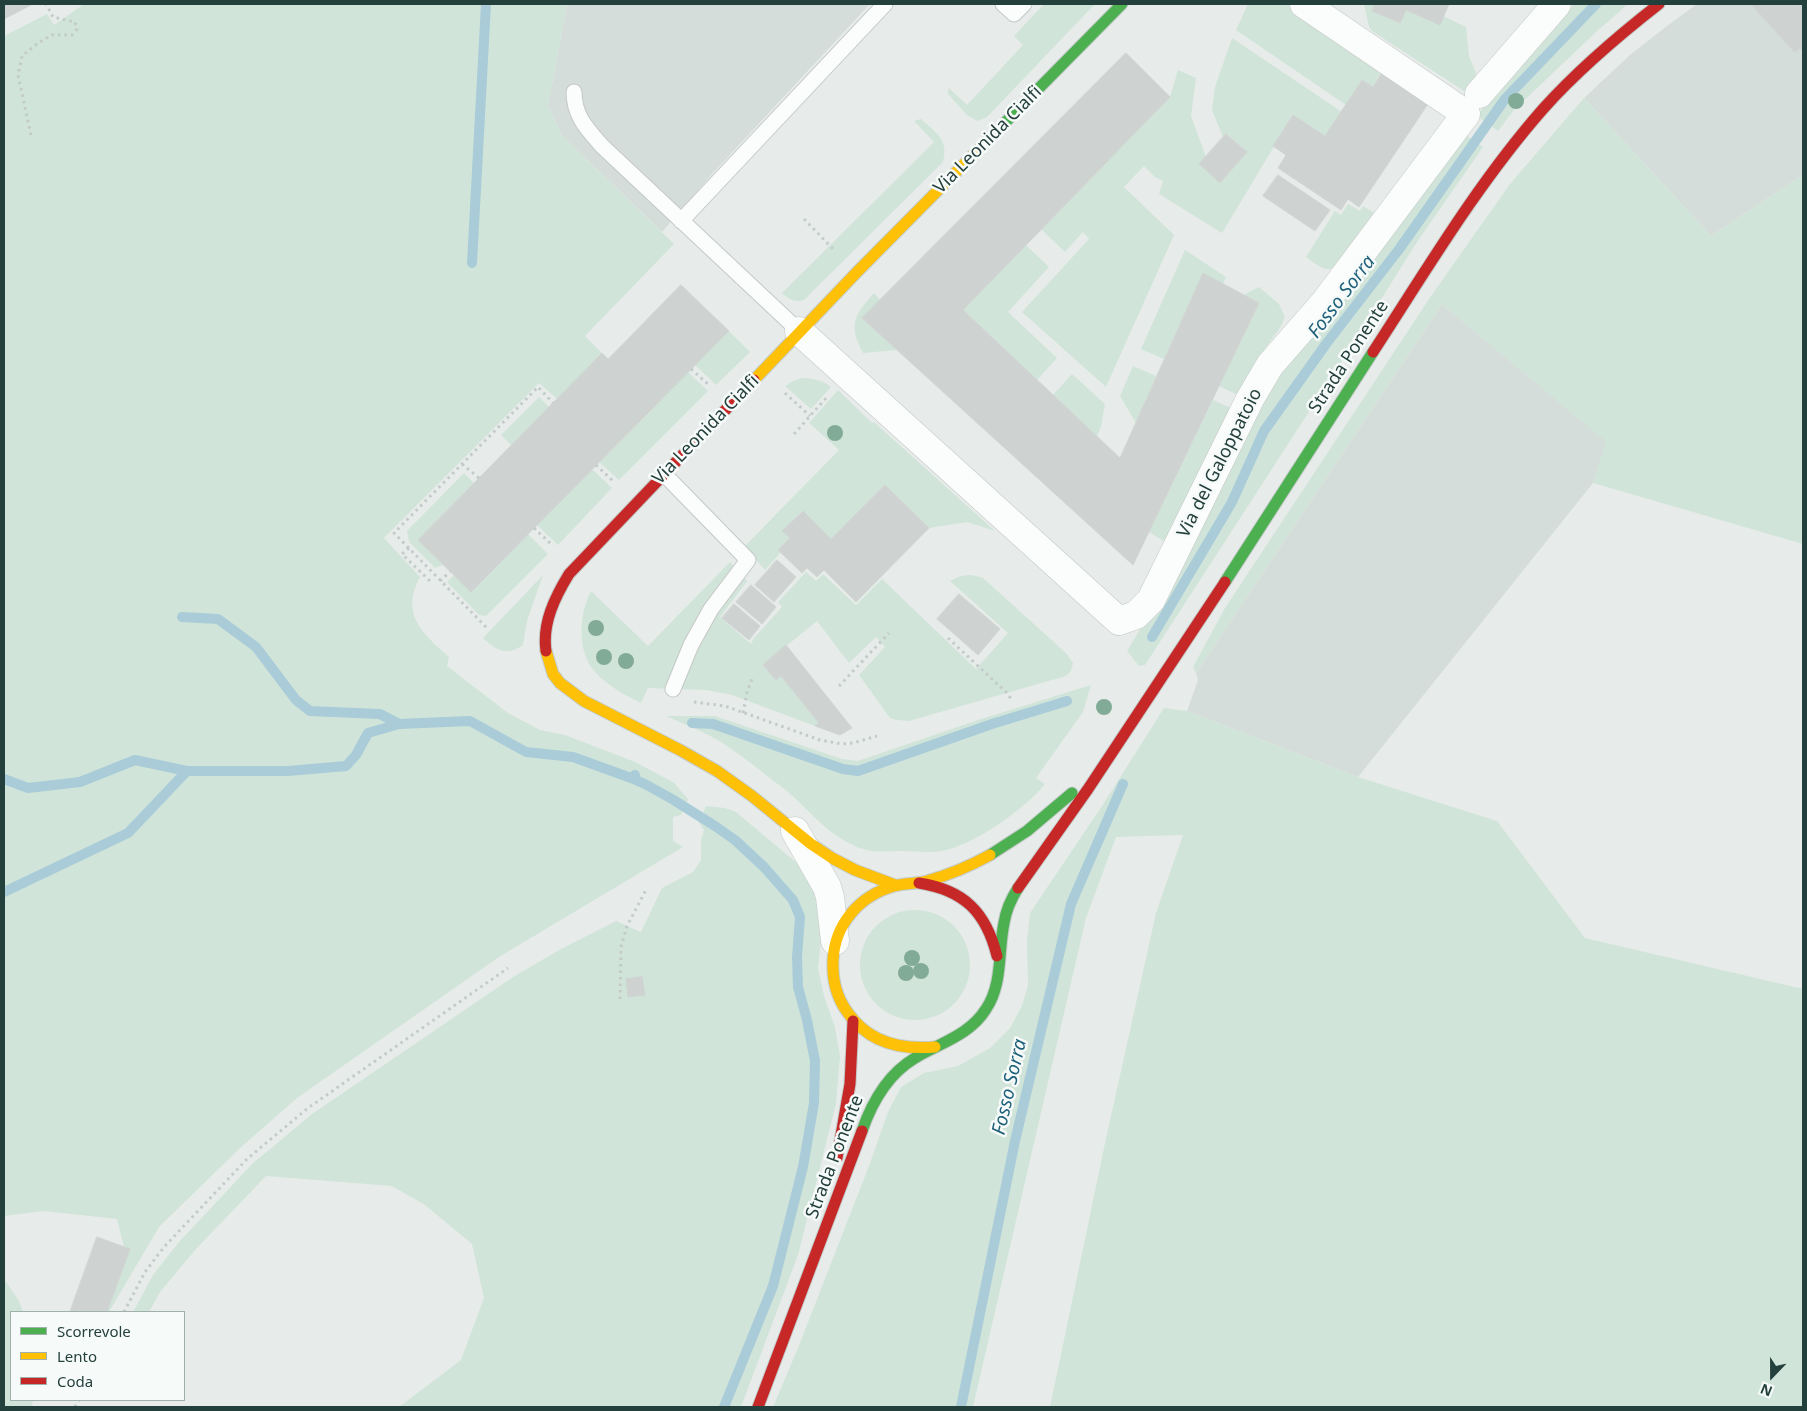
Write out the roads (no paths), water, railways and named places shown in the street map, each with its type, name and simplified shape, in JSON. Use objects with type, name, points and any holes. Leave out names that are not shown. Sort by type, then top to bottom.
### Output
[{"type":"main road","name":"Via Leonida Cialfi","points":[[895,885],[848,866],[815,846],[751,795],[708,766],[581,699],[566,688],[554,676],[548,664],[546,629],[551,609],[559,590],[569,574],[799,331],[1122,4]]},
{"type":"main road","name":"Strada Ponente","points":[[758,1407],[863,1127],[878,1094],[889,1079],[904,1066],[936,1047],[957,1038],[975,1024],[988,1006],[996,985],[1005,916],[1012,896],[1106,761],[1459,220],[1505,155],[1533,120],[1571,79],[1618,35],[1659,4]]},
{"type":"main road","name":"Strada Ponente","points":[[936,1047],[914,1049],[891,1045],[870,1036],[853,1021],[838,997],[832,969],[835,941],[848,916],[869,897],[895,885],[919,883],[965,868],[1016,840],[1053,811],[1106,761]]},
{"type":"main road","name":"Strada Ponente","points":[[919,883],[943,888],[965,899],[982,916],[994,938],[998,963]]},
{"type":"main road","name":"Strada Ponente","points":[[819,1248],[846,1114],[850,1084],[853,1021]]},
{"type":"street","name":"Via del Galoppatoio","points":[[799,331],[1119,621],[1136,615],[1151,600],[1250,399],[1270,366],[1325,302],[1466,114],[1304,4]]},
{"type":"street","points":[[1479,94],[1556,4]]},
{"type":"street","name":"Via Leonida Cialfi","points":[[795,831],[828,892],[835,941]]},
{"type":"lane","points":[[681,221],[885,4]]},
{"type":"lane","points":[[1003,4],[1014,14],[1024,4]]},
{"type":"lane","points":[[574,92],[574,104],[577,112],[590,133],[799,331]]},
{"type":"lane","points":[[664,474],[748,560],[711,609],[691,645],[673,689]]},
{"type":"waterway","points":[[472,263],[486,4]]},
{"type":"waterway","name":"Fosso Sorra","points":[[1152,637],[1232,502],[1264,431],[1326,344],[1400,248],[1505,99],[1596,4]]},
{"type":"waterway","points":[[182,617],[218,619],[256,647],[296,700],[310,711],[380,714],[399,724]]},
{"type":"waterway","points":[[692,723],[713,724],[843,769],[858,771],[992,724],[1067,701]]},
{"type":"waterway","points":[[4,892],[128,833],[187,771],[288,771],[346,766],[356,755],[368,733],[399,724],[470,721],[526,752],[573,757],[631,778],[635,775]]},
{"type":"waterway","points":[[4,779],[28,788],[80,782],[135,760],[187,771]]},
{"type":"waterway","points":[[631,778],[672,799],[735,840],[764,867],[793,900],[800,917],[797,957],[798,987],[815,1061],[814,1103],[803,1167],[773,1286],[724,1407]]},
{"type":"waterway","name":"Fosso Sorra","points":[[961,1407],[1015,1141],[1071,904],[1123,784]]}]
